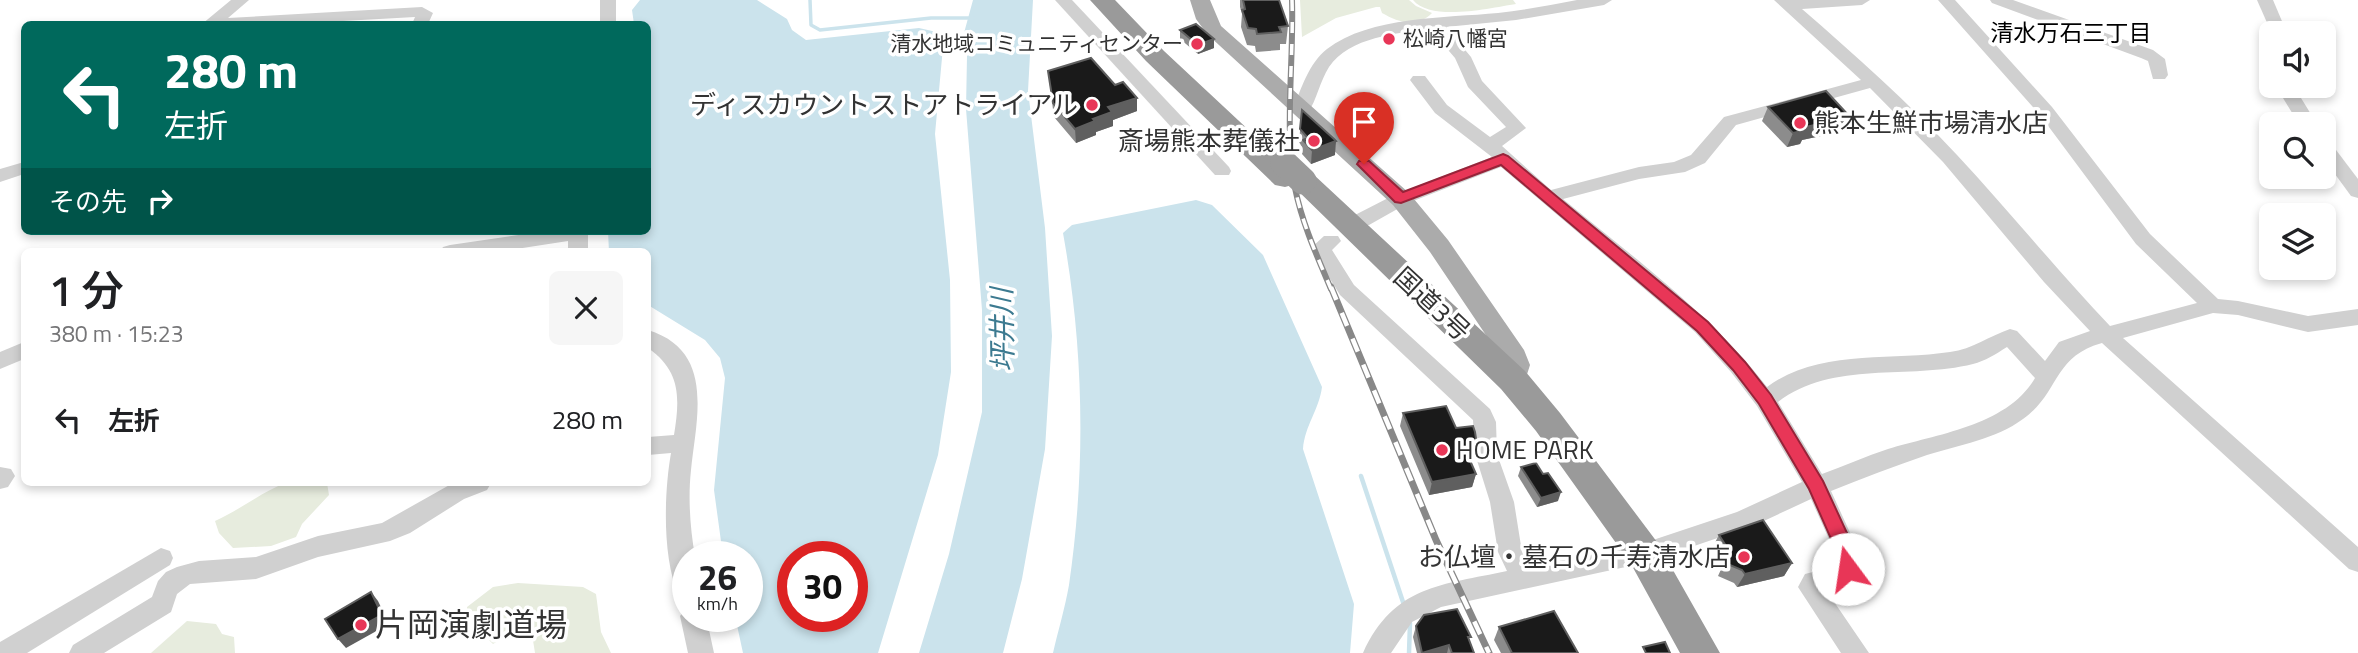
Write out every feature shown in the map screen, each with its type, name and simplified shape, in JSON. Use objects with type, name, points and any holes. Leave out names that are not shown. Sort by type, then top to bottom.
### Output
[{"type":"highway","name":"国道3号","points":[[1102,0],[1155,56],[1513,380],[1548,422],[1634,556],[1701,653]]},
{"type":"highway","name":"国道3号","points":[[1108,0],[1294,179],[1500,388],[1572,482],[1634,556],[1678,653]]},
{"type":"main road","points":[[1199,0],[1206,19],[1214,30],[1401,198],[1439,246],[1515,357],[1517,365],[1513,380]]},
{"type":"street","points":[[215,21],[240,0]]},
{"type":"street","points":[[1063,0],[1223,171]]},
{"type":"street","points":[[1302,109],[1316,75],[1334,52],[1382,32],[1604,0]]},
{"type":"street","points":[[1785,2],[1862,0]]},
{"type":"street","points":[[1946,0],[2046,111],[2143,239],[2213,306]]},
{"type":"street","points":[[1998,0],[2147,54],[2156,59],[2159,75]]},
{"type":"street","points":[[2264,0],[2274,21]]},
{"type":"street","points":[[1785,2],[1873,82],[1968,177],[2051,277],[2105,334],[2358,562]]},
{"type":"street","points":[[264,21],[422,12],[425,13],[421,21]]},
{"type":"street","points":[[1362,220],[1401,198],[1497,152],[1517,128],[1474,83],[1463,57],[1435,24]]},
{"type":"street","points":[[1419,80],[1448,116],[1497,152],[1702,327],[1739,366],[1765,400],[1817,486],[1850,559],[1846,574],[1814,582],[1810,587],[1856,653]]},
{"type":"street","points":[[1548,197],[1640,173],[1678,168],[1698,159],[1730,121],[1755,112],[1873,82]]},
{"type":"street","points":[[2336,162],[2358,192]]},
{"type":"street","points":[[0,176],[21,169]]},
{"type":"street","points":[[489,248],[578,239]]},
{"type":"street","points":[[1331,241],[1321,248],[1347,290],[1482,415],[1485,422],[1486,454],[1502,502],[1510,552],[1522,580]]},
{"type":"street","points":[[1376,653],[1409,610],[1436,597],[1634,556],[1745,519],[1817,486],[1886,459],[1989,427],[2016,413],[2038,392],[2067,348],[2105,334],[2213,306],[2238,308],[2308,324],[2353,324]]},
{"type":"street","points":[[1765,400],[1783,386],[1815,375],[1970,356],[2010,337],[2047,376]]},
{"type":"street","points":[[651,340],[666,350],[683,368],[688,387],[678,489],[680,541]]},
{"type":"street","points":[[0,361],[21,351]]},
{"type":"street","points":[[651,446],[684,443]]},
{"type":"street","points":[[82,653],[162,604],[163,594],[170,582],[187,572],[252,569],[322,545],[391,530],[448,494],[471,486]]},
{"type":"street","points":[[5,653],[160,558]]},
{"type":"street","points":[[697,632],[701,653]]},
{"type":"shaded area","points":[[1300,0],[1409,0],[1432,13],[1420,21],[1407,22],[1388,16],[1382,13],[1380,7],[1376,7],[1336,18],[1302,37]]},
{"type":"shaded area","points":[[1413,0],[1513,0],[1516,4],[1447,12],[1422,7]]},
{"type":"shaded area","points":[[279,486],[328,486],[329,495],[302,524],[296,537],[271,546],[233,548],[219,533],[215,521]]},
{"type":"shaded area","points":[[518,583],[583,587],[596,594],[601,632],[611,653],[535,653],[532,634],[527,632],[512,634],[493,644],[484,635],[491,620],[490,612],[467,611],[467,607],[493,587]]},
{"type":"shaded area","points":[[187,621],[216,624],[222,634],[234,637],[235,653],[151,653]]},
{"type":"water","points":[[640,0],[757,0],[787,19],[792,30],[806,40],[919,28],[941,33],[943,47],[935,134],[950,280],[951,372],[938,455],[878,653],[743,653],[738,632],[763,632],[763,541],[721,541],[714,490],[725,378],[720,358],[705,340],[651,307],[651,248],[609,248],[608,235],[651,235],[651,21],[634,21],[632,10]]},
{"type":"water","name":"坪井川","points":[[973,0],[1033,0],[1028,91],[1045,228],[1052,336],[1045,449],[1022,579],[1003,653],[919,653],[949,554],[982,412],[982,310],[966,109],[967,56],[964,33]]},
{"type":"water","points":[[1196,200],[1212,205],[1263,255],[1322,387],[1306,432],[1303,449],[1354,604],[1350,653],[1053,653],[1069,585],[1080,453],[1079,365],[1063,233],[1072,225]]},
{"type":"building","points":[[1243,0],[1279,0],[1288,26],[1279,27],[1281,32],[1257,34],[1256,29],[1248,28],[1242,10],[1245,9]]},
{"type":"building","points":[[1196,24],[1214,39],[1198,45],[1180,30]]},
{"type":"building","name":"ディスカウントストアトライアル","points":[[1091,58],[1115,85],[1123,82],[1137,98],[1108,107],[1112,112],[1075,129],[1053,103],[1048,71]]},
{"type":"building","points":[[1826,91],[1850,117],[1806,127],[1806,130],[1793,133],[1768,107]]},
{"type":"building","points":[[1302,110],[1336,141],[1312,150],[1303,140],[1308,138],[1300,129]]},
{"type":"building","name":"HOME PARK","points":[[1446,406],[1456,428],[1473,426],[1477,445],[1467,447],[1476,474],[1432,482],[1403,413]]},
{"type":"building","points":[[1536,463],[1543,474],[1548,473],[1561,492],[1541,498],[1521,467]]},
{"type":"building","points":[[1763,520],[1792,563],[1745,574],[1725,563],[1730,552],[1719,535]]},
{"type":"building","points":[[371,592],[382,615],[338,639],[325,619]]},
{"type":"building","points":[[1457,609],[1471,637],[1468,637],[1474,653],[1452,653],[1449,645],[1422,653],[1416,626],[1424,615]]},
{"type":"building","points":[[1554,611],[1578,653],[1512,653],[1499,627]]},
{"type":"building","points":[[1665,642],[1670,653],[1646,653],[1643,647]]},
{"type":"waterway","points":[[810,0],[811,25],[820,30],[931,18],[973,18]]},
{"type":"waterway","points":[[1361,476],[1405,608]]},
{"type":"waterway","points":[[1409,653],[1410,623]]},
{"type":"railway","points":[[1292,0],[1290,142],[1295,188],[1310,239],[1331,289]]},
{"type":"railway","points":[[1331,287],[1436,540],[1489,653]]},
{"type":"place","name":"松崎八幡宮","points":[[1389,39]]},
{"type":"place","name":"清水地域コミュニティセンター","points":[[1197,44]]},
{"type":"place","name":"ディスカウントストアトライアル","points":[[1092,105]]},
{"type":"place","name":"熊本生鮮市場清水店","points":[[1800,123]]},
{"type":"place","name":"斎場熊本葬儀社","points":[[1314,141]]},
{"type":"place","name":"HOME PARK","points":[[1442,450]]},
{"type":"place","name":"お仏壇・墓石の千寿清水店","points":[[1744,557]]},
{"type":"place","name":"片岡演劇道場","points":[[361,625]]},
{"type":"district","name":"清水万石三丁目","points":[[2071,33]]},
{"type":"route","points":[[1364,164],[1401,198],[1503,159],[1702,327],[1739,366],[1765,400],[1817,486],[1850,559],[1848,569]]}]
